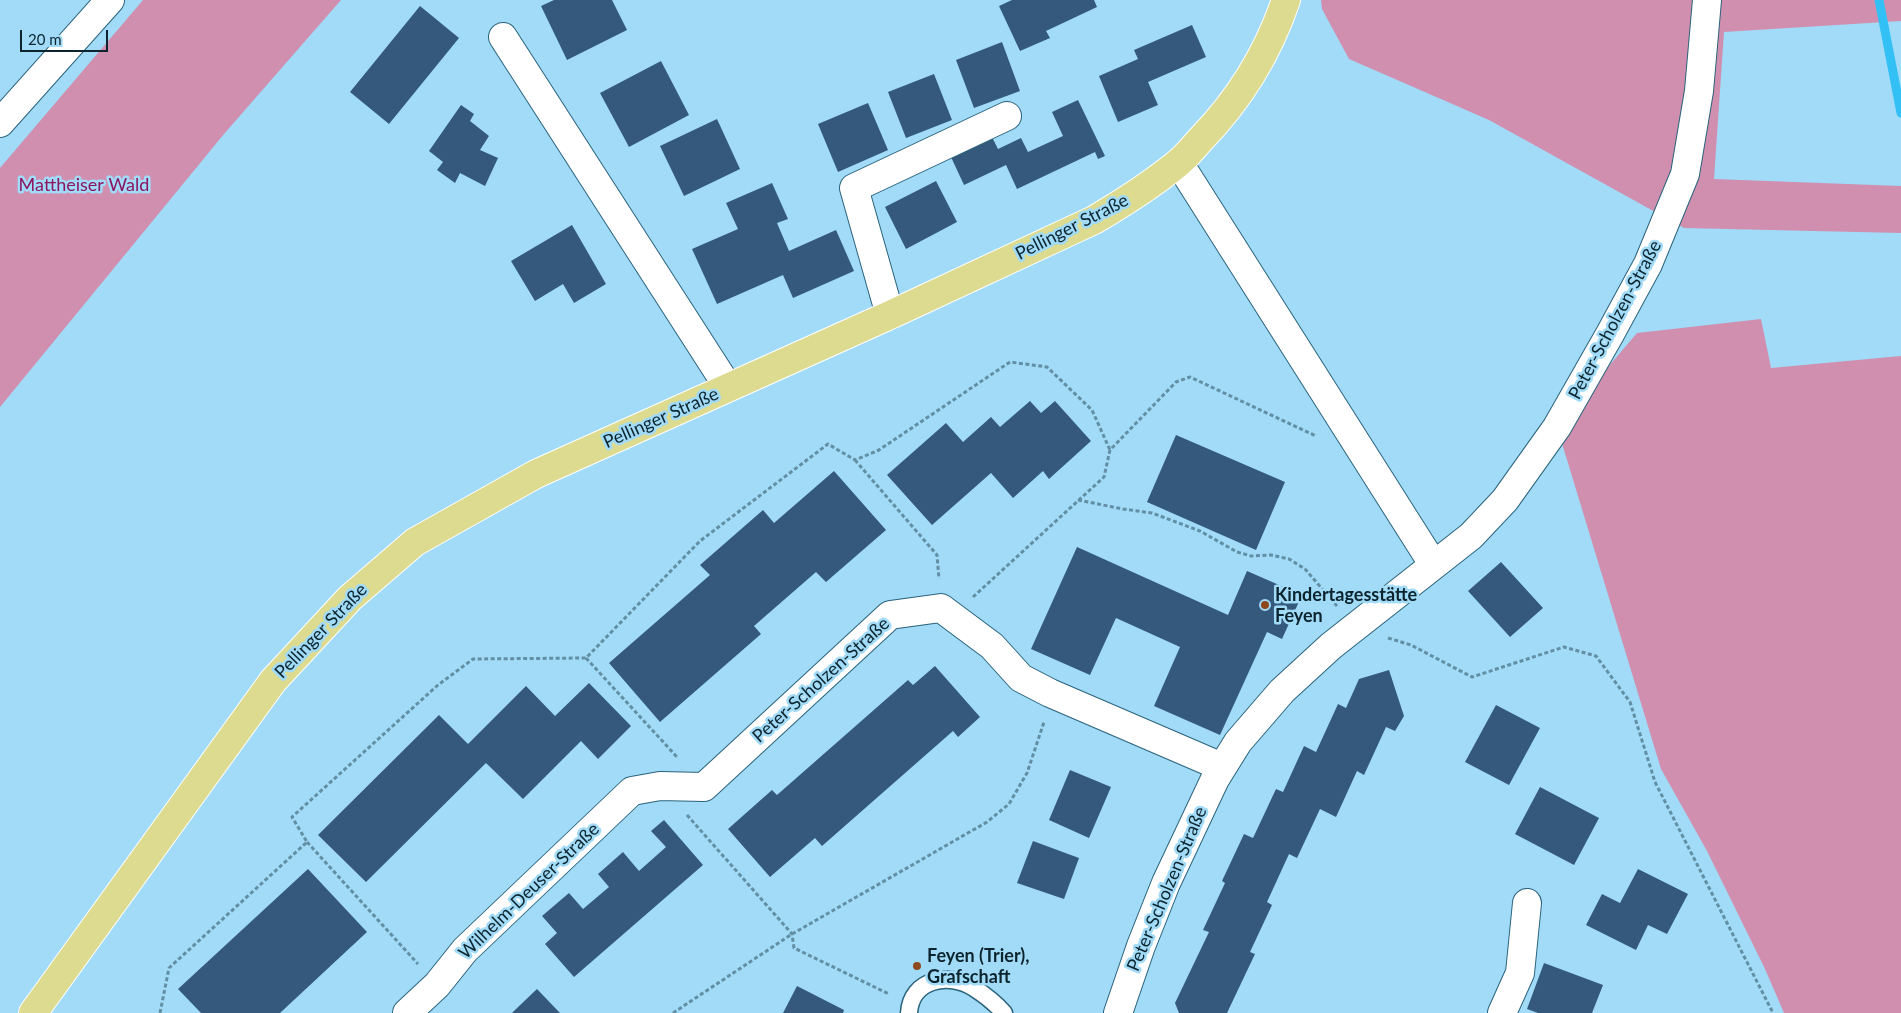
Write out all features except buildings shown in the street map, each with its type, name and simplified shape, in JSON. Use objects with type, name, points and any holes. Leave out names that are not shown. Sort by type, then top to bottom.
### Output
[{"type":"main road","name":"Pellinger Straße","points":[[33,1013],[273,681],[350,598],[415,542],[536,474],[890,315],[1094,220],[1126,201],[1179,162],[1228,109],[1249,80],[1268,48],[1286,0]]},
{"type":"street","points":[[0,123],[110,0]]},
{"type":"street","name":"Peter-Scholzen-Straße","points":[[1118,1013],[1141,946],[1166,883],[1222,767],[1238,742],[1282,691],[1354,627],[1471,536],[1505,500],[1557,427],[1648,264],[1685,174],[1699,91],[1707,0]]},
{"type":"street","name":"Pellinger Straße","points":[[502,37],[728,387]]},
{"type":"street","points":[[890,315],[854,188],[1006,116]]},
{"type":"street","points":[[1179,162],[1434,564]]},
{"type":"street","name":"Peter-Scholzen-Straße","points":[[704,787],[890,615],[941,608],[992,646],[1021,678],[1050,693],[1222,767]]},
{"type":"street","points":[[660,786],[704,787]]},
{"type":"street","name":"Wilhelm-Deuser-Straße","points":[[406,1013],[437,985],[465,950],[632,791],[660,786]]},
{"type":"street","points":[[1502,1013],[1520,974],[1527,903]]},
{"type":"lane","points":[[909,1009],[919,988],[942,980],[958,981],[974,988],[1004,1013]]},
{"type":"path","points":[[855,460],[879,450],[1010,362],[1047,367],[1092,410],[1110,450]]},
{"type":"path","points":[[953,617],[1104,476],[1110,450],[1176,382],[1190,377],[1324,439]]},
{"type":"path","points":[[437,985],[307,842],[292,817],[438,685],[473,659],[586,658],[700,541],[828,444],[855,460],[937,555]]},
{"type":"path","points":[[1078,500],[1152,513],[1200,532],[1237,552],[1251,556],[1271,555],[1289,559],[1305,569],[1354,627],[1411,645],[1472,677],[1564,647],[1596,656],[1630,702],[1655,782],[1773,1013]]},
{"type":"path","points":[[586,658],[704,787]]},
{"type":"path","points":[[672,1013],[792,934],[987,822],[1009,804],[1027,773],[1045,720]]},
{"type":"path","points":[[660,786],[792,934],[794,948],[909,1009]]},
{"type":"path","points":[[160,1013],[170,968],[307,842]]},
{"type":"green space","name":"Mattheiser Wald","points":[[143,0],[341,0],[224,134],[0,407],[0,168]]},
{"type":"green space","points":[[1321,0],[1901,0],[1901,21],[1724,32],[1714,179],[1901,186],[1901,233],[1684,228],[1489,120],[1349,59],[1322,9]]},
{"type":"green space","points":[[1761,319],[1771,368],[1901,356],[1901,1013],[1784,1013],[1765,969],[1707,851],[1661,769],[1557,427],[1637,333]]},
{"type":"waterway","points":[[1879,0],[1901,113]]},
{"type":"place","name":"Kindertagesstätte Feyen","points":[[1265,605]]},
{"type":"place","name":"Feyen (Trier), Grafschaft","points":[[917,966]]}]
